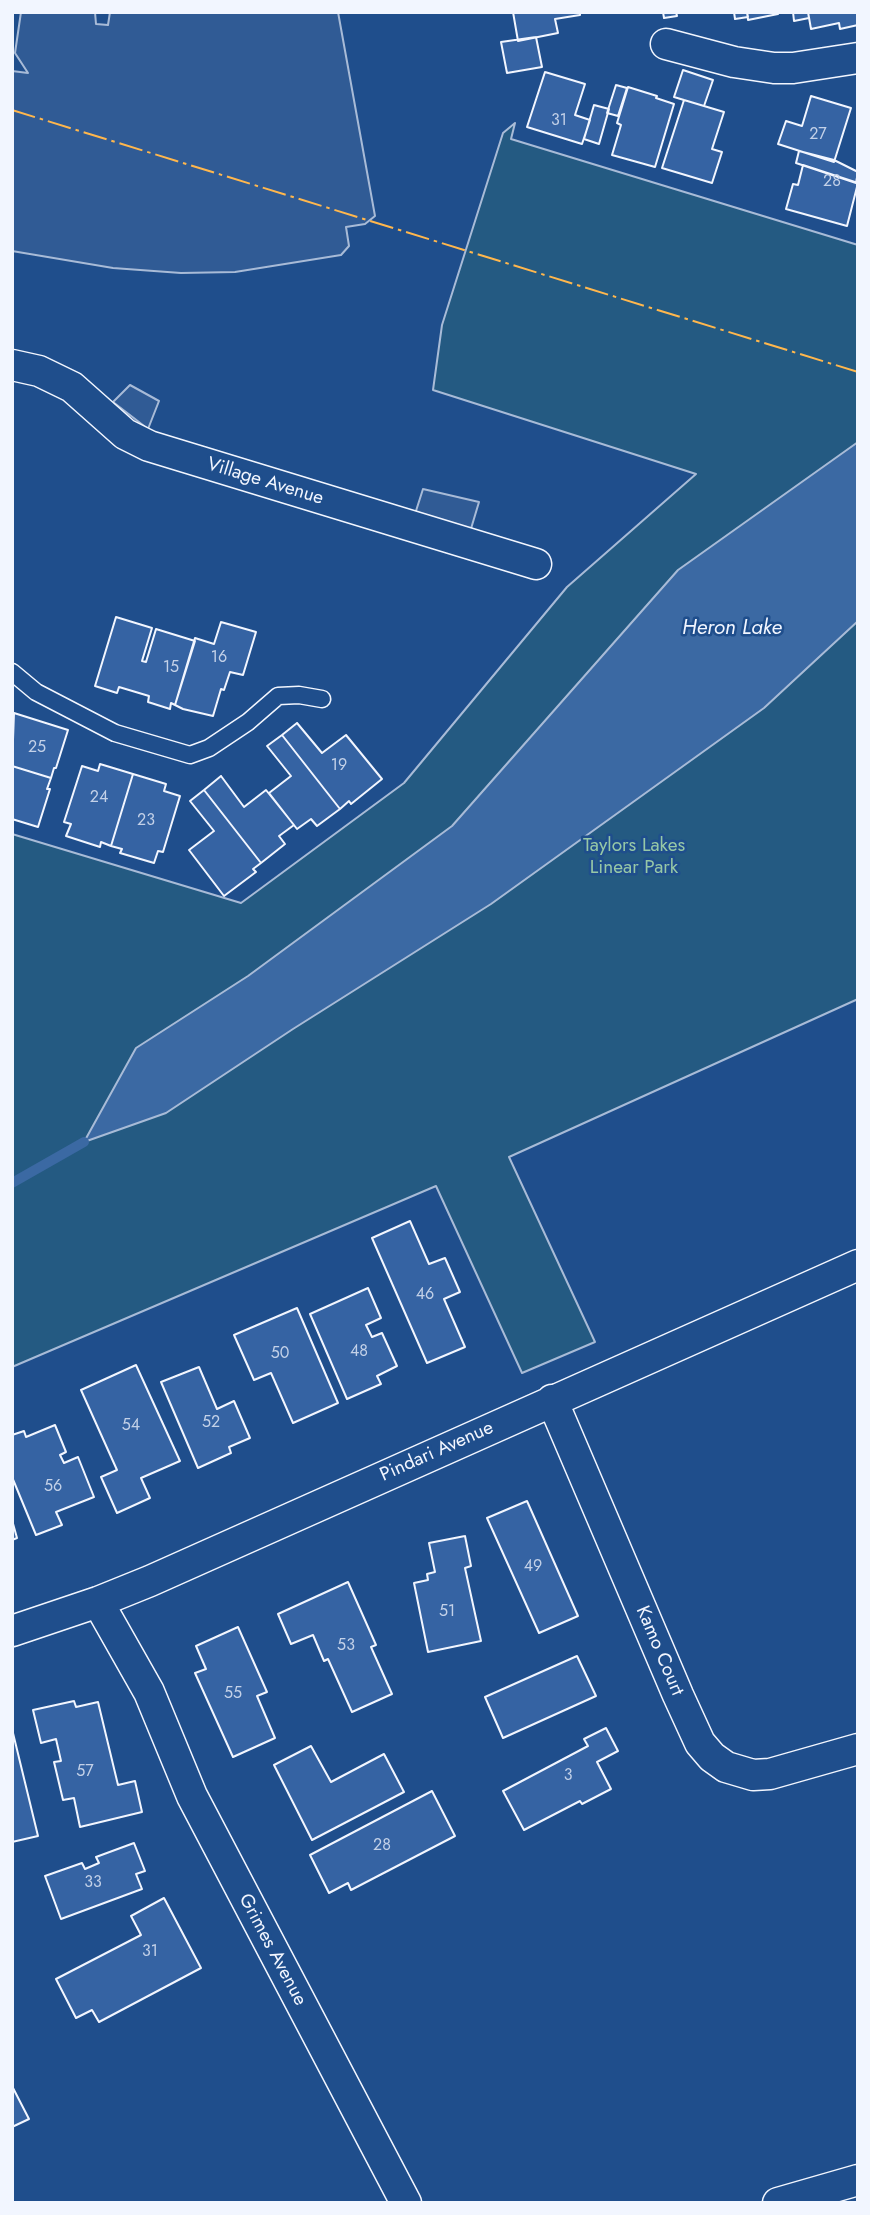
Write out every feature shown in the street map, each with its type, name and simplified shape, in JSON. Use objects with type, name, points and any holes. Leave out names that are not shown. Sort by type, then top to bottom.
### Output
[{"type":"street","points":[[666,44],[734,62],[774,68],[793,68],[858,58]]},
{"type":"street","name":"Village Avenue","points":[[12,365],[39,372],[72,387],[125,434],[149,446],[536,564]]},
{"type":"street","name":"Pindari Avenue","points":[[12,1631],[111,1597],[858,1265]]},
{"type":"street","name":"Kamo Court","points":[[552,1400],[678,1695],[700,1743],[712,1758],[726,1767],[753,1775],[770,1774],[858,1749]]},
{"type":"street","name":"Grimes Avenue","points":[[111,1597],[191,1796],[406,2203]]},
{"type":"street","points":[[778,2203],[858,2180]]},
{"type":"lane","points":[[12,672],[36,692],[116,733],[190,755],[209,748],[278,696],[299,695],[322,699]]},
{"type":"green space","name":"Taylors Lakes Linear Park","points":[[515,123],[511,139],[858,245],[858,999],[509,1157],[595,1342],[522,1373],[436,1186],[12,1367],[12,834],[241,903],[404,783],[567,587],[696,474],[433,390],[442,325],[503,133]]},
{"type":"shaded area","points":[[21,12],[95,12],[96,24],[108,25],[110,12],[338,12],[375,216],[365,224],[346,227],[349,246],[341,255],[235,272],[181,273],[113,268],[12,251],[12,71],[28,73],[15,53]]},
{"type":"shaded area","points":[[130,385],[159,401],[148,429],[113,402]]},
{"type":"shaded area","points":[[423,489],[479,502],[470,532],[415,514]]},
{"type":"water","name":"Heron Lake","points":[[858,442],[858,621],[764,708],[491,904],[166,1113],[84,1142],[136,1048],[248,976],[452,826],[678,570]]},
{"type":"building","points":[[513,12],[580,12],[580,15],[555,19],[558,33],[518,41]]},
{"type":"building","points":[[663,12],[676,12],[677,16],[664,18]]},
{"type":"building","points":[[734,12],[747,12],[748,17],[735,19]]},
{"type":"building","points":[[747,12],[778,12],[778,14],[748,20]]},
{"type":"building","points":[[793,12],[808,12],[809,18],[794,21]]},
{"type":"building","points":[[808,12],[858,12],[858,25],[840,29],[839,23],[811,29]]},
{"type":"building","points":[[536,37],[542,67],[507,73],[501,42]]},
{"type":"building","points":[[683,70],[713,80],[704,106],[674,97]]},
{"type":"building","points":[[545,72],[585,84],[575,115],[590,120],[582,144],[527,127]]},
{"type":"building","points":[[616,85],[627,88],[618,116],[607,113]]},
{"type":"building","points":[[628,87],[674,104],[655,167],[612,155],[621,125],[617,123]]},
{"type":"building","points":[[811,96],[851,108],[834,162],[778,144],[786,121],[802,126]]},
{"type":"building","points":[[684,100],[724,112],[712,149],[722,152],[712,183],[662,168]]},
{"type":"building","points":[[594,105],[609,109],[599,144],[584,139]]},
{"type":"building","points":[[799,151],[834,160],[858,172],[856,183],[796,163]]},
{"type":"building","points":[[803,165],[858,183],[847,226],[786,209],[793,184],[798,185]]},
{"type":"building","points":[[116,617],[152,628],[142,661],[146,662],[156,629],[195,641],[175,705],[171,703],[170,709],[148,702],[149,696],[119,687],[117,693],[95,686]]},
{"type":"building","points":[[221,622],[256,632],[243,675],[230,672],[224,690],[221,689],[213,716],[183,709],[175,705],[195,638],[214,644]]},
{"type":"building","points":[[14,713],[68,730],[51,778],[12,766]]},
{"type":"building","points":[[297,723],[322,753],[346,735],[382,779],[351,804],[349,801],[340,809],[282,735]]},
{"type":"building","points":[[282,735],[340,809],[317,826],[311,819],[297,829],[269,793],[291,776],[267,746]]},
{"type":"building","points":[[100,764],[133,774],[111,846],[101,842],[100,847],[66,836],[71,824],[64,822],[82,766],[98,771]]},
{"type":"building","points":[[12,766],[51,778],[38,827],[12,819]]},
{"type":"building","points":[[133,774],[166,784],[164,791],[180,796],[163,852],[158,851],[154,863],[120,853],[122,849],[111,846]]},
{"type":"building","points":[[221,776],[244,807],[266,790],[294,825],[279,836],[285,844],[261,863],[204,790]]},
{"type":"building","points":[[204,790],[261,863],[253,869],[256,872],[224,896],[189,850],[214,831],[190,801]]},
{"type":"building","points":[[410,1221],[429,1264],[445,1258],[460,1292],[444,1299],[465,1347],[427,1363],[372,1238]]},
{"type":"building","points":[[368,1288],[381,1318],[366,1325],[372,1337],[382,1333],[397,1366],[377,1376],[381,1384],[347,1399],[310,1314]]},
{"type":"building","points":[[297,1308],[338,1403],[293,1423],[271,1373],[254,1380],[234,1335]]},
{"type":"building","points":[[136,1365],[180,1461],[141,1478],[150,1498],[117,1513],[101,1477],[117,1470],[81,1390]]},
{"type":"building","points":[[199,1367],[217,1409],[234,1401],[250,1438],[229,1447],[231,1453],[198,1468],[161,1382]]},
{"type":"building","points":[[55,1425],[66,1452],[60,1455],[64,1463],[78,1457],[94,1497],[56,1512],[62,1525],[36,1535],[12,1477],[12,1435],[24,1431],[26,1437]]},
{"type":"building","points":[[527,1501],[578,1616],[539,1633],[487,1518]]},
{"type":"building","points":[[12,1520],[17,1538],[12,1540]]},
{"type":"building","points":[[465,1536],[471,1566],[465,1568],[481,1641],[428,1652],[414,1583],[428,1580],[427,1574],[435,1572],[429,1543]]},
{"type":"building","points":[[348,1582],[376,1645],[371,1647],[392,1694],[352,1712],[328,1659],[324,1661],[313,1635],[291,1644],[278,1614]]},
{"type":"building","points":[[238,1627],[267,1692],[257,1696],[275,1738],[233,1757],[195,1673],[206,1669],[196,1646]]},
{"type":"building","points":[[577,1656],[596,1696],[503,1738],[485,1697]]},
{"type":"building","points":[[74,1701],[76,1707],[98,1702],[118,1785],[135,1781],[142,1812],[80,1827],[74,1798],[63,1800],[54,1762],[61,1761],[56,1739],[41,1743],[33,1710]]},
{"type":"building","points":[[606,1728],[618,1751],[597,1762],[611,1789],[582,1804],[580,1801],[524,1830],[503,1791],[588,1746],[584,1739]]},
{"type":"building","points":[[12,1729],[38,1836],[12,1842]]},
{"type":"building","points":[[311,1746],[331,1782],[384,1754],[404,1792],[312,1840],[274,1765]]},
{"type":"building","points":[[432,1791],[455,1836],[351,1890],[348,1883],[329,1893],[310,1855]]},
{"type":"building","points":[[134,1843],[145,1871],[136,1874],[142,1889],[61,1919],[45,1876],[82,1863],[85,1869],[99,1863],[96,1857]]},
{"type":"building","points":[[164,1898],[201,1968],[99,2022],[92,2010],[76,2018],[56,1979],[141,1935],[131,1916]]},
{"type":"building","points":[[12,2086],[29,2119],[12,2127]]},
{"type":"waterway","points":[[12,1183],[84,1142]]},
{"type":"power","points":[[12,110],[858,372]]}]
